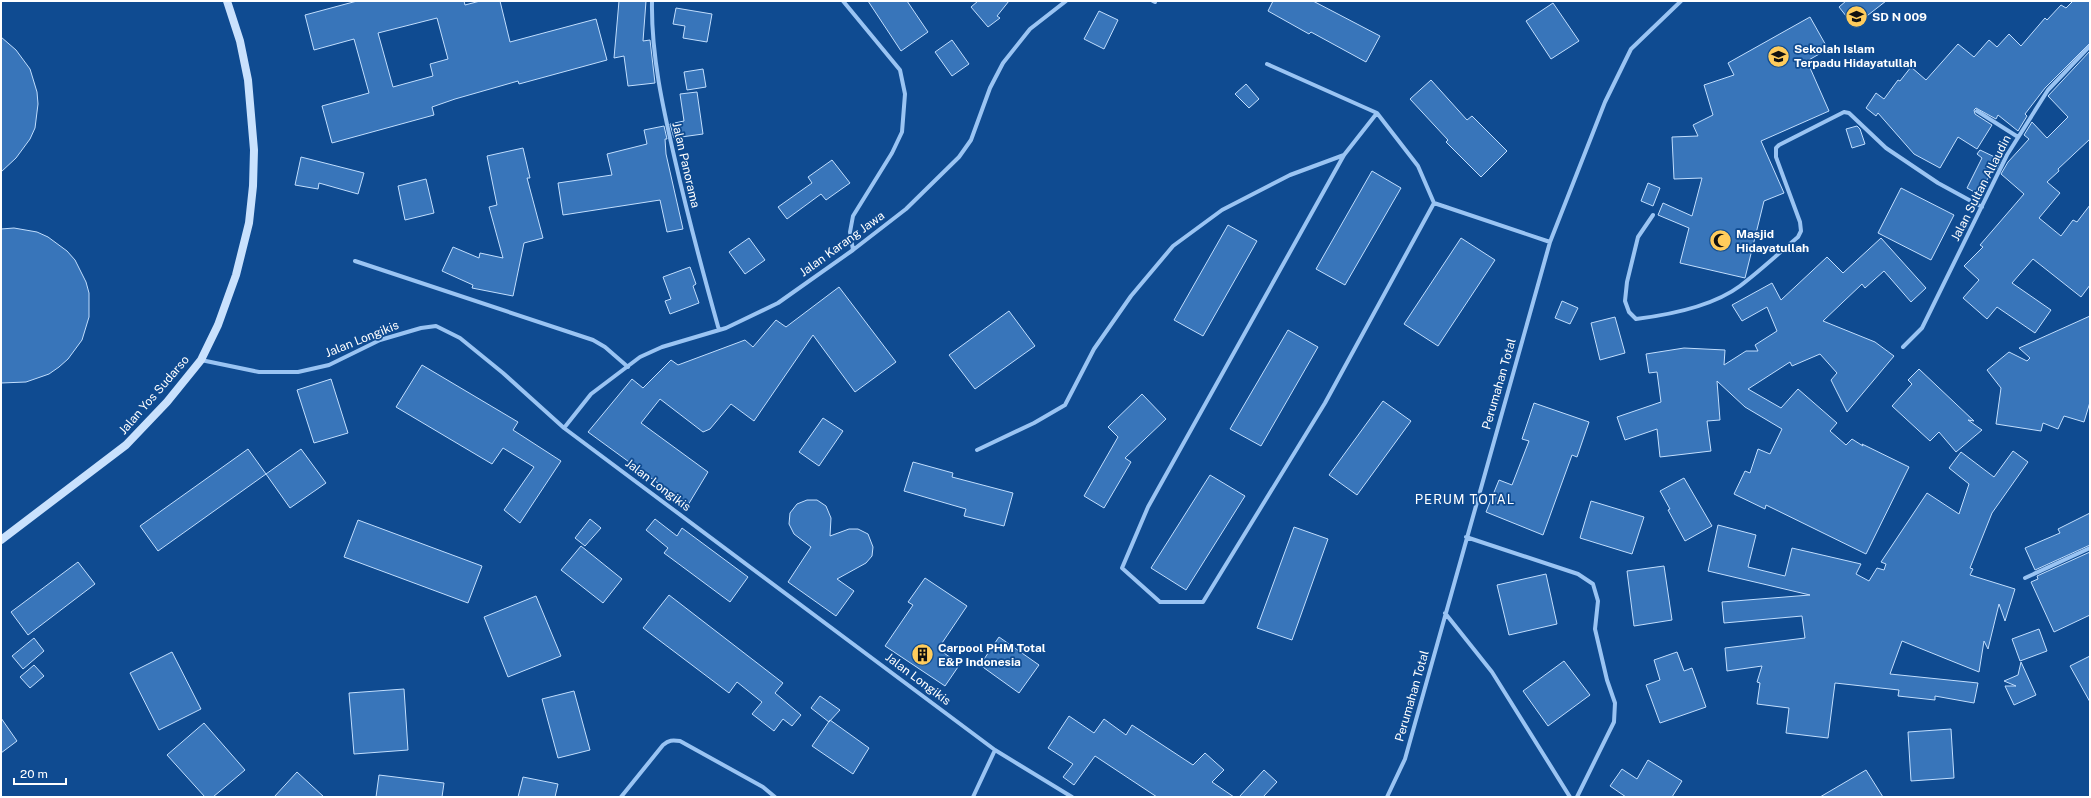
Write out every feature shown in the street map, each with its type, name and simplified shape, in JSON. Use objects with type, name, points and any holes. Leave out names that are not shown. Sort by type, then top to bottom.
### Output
[{"type":"main road","name":"Jalan Yos Sudarso","points":[[1,540],[126,445],[167,402],[201,360],[218,326],[236,275],[249,223],[253,186],[254,150],[248,80],[240,41],[227,1]]},
{"type":"street","name":"Jalan Panorama","points":[[652,1],[652,29],[663,111],[690,228],[719,330]]},
{"type":"street","points":[[843,1],[900,70],[906,94],[902,132],[892,153],[853,216],[850,232],[853,250]]},
{"type":"street","name":"Jalan Karang Jawa","points":[[564,428],[591,394],[640,357],[662,347],[719,330],[778,302],[853,250],[906,208],[959,156],[971,140],[990,88],[1003,63],[1030,29],[1066,1]]},
{"type":"street","name":"Perumahan Total","points":[[1387,797],[1405,759],[1466,537],[1550,242],[1605,102],[1631,49],[1681,1]]},
{"type":"street","name":"Jalan Sultan Allaudin","points":[[1903,347],[1922,328],[2007,155],[2018,137],[2048,90],[2090,46]]},
{"type":"street","points":[[1267,64],[1376,113],[1418,166],[1434,203],[1550,242]]},
{"type":"street","points":[[1977,111],[2018,137]]},
{"type":"street","points":[[1653,215],[1638,237],[1627,282],[1625,300],[1629,312],[1636,319],[1674,313],[1714,300],[1739,287],[1798,237],[1801,231],[1800,222],[1776,157],[1776,148],[1844,112],[1849,113],[1886,148],[1938,183],[1982,207]]},
{"type":"street","points":[[1376,113],[1344,155],[1148,507],[1122,568],[1160,602],[1203,602],[1325,403],[1434,203]]},
{"type":"street","points":[[977,450],[1034,423],[1065,404],[1094,349],[1131,296],[1173,246],[1222,210],[1290,175],[1344,155]]},
{"type":"street","points":[[355,261],[593,340],[605,347],[628,367]]},
{"type":"street","name":"Jalan Longikis","points":[[201,360],[275,374],[298,372],[329,365],[380,340],[421,328],[436,326],[460,338],[503,373],[564,428],[995,750],[1072,797]]},
{"type":"street","points":[[1466,537],[1578,574],[1593,584],[1598,601],[1595,629],[1614,703],[1614,722],[1577,797]]},
{"type":"street","points":[[2024,578],[2090,548]]},
{"type":"street","points":[[1445,613],[1492,672],[1570,797]]},
{"type":"street","points":[[621,797],[663,745],[669,740],[680,741],[763,787],[775,797]]},
{"type":"street","points":[[973,797],[995,750]]},
{"type":"building","points":[[357,1],[464,1],[465,5],[480,1],[500,1],[510,42],[596,19],[607,60],[519,84],[518,81],[455,99],[432,107],[434,115],[332,143],[322,106],[369,93],[354,39],[314,50],[305,15]],"holes":[[[437,18],[448,59],[430,64],[433,76],[393,87],[378,33]]]},
{"type":"building","points":[[619,1],[646,1],[643,41],[650,40],[655,83],[628,86],[624,56],[614,58]]},
{"type":"building","points":[[868,1],[907,1],[928,32],[901,51]]},
{"type":"building","points":[[978,1],[1009,1],[997,16],[1000,18],[988,27],[971,7]]},
{"type":"building","points":[[1273,1],[1313,1],[1380,36],[1366,62],[1311,32],[1309,34],[1268,11]]},
{"type":"building","name":"SD N 009","points":[[1846,1],[1886,1],[1854,26],[1839,7]]},
{"type":"building","points":[[2073,1],[2090,1],[2090,43],[2045,88],[2025,114],[2027,116],[2018,131],[1998,115],[1996,119],[1976,108],[1974,110],[1975,114],[1992,125],[1977,149],[1958,137],[1940,168],[1914,154],[1878,113],[1876,116],[1866,108],[1876,93],[1884,99],[1898,80],[1900,81],[1911,67],[1926,80],[1958,44],[1974,57],[1989,40],[1997,47],[2009,34],[2021,46],[2045,18],[2047,20],[2061,5],[2066,8]]},
{"type":"building","points":[[1553,3],[1579,41],[1551,59],[1526,21]]},
{"type":"building","points":[[676,8],[712,14],[707,42],[683,38],[685,26],[673,24]]},
{"type":"building","points":[[1099,11],[1118,20],[1104,49],[1084,39]]},
{"type":"building","points":[[1810,17],[1828,49],[1807,61],[1829,111],[1761,141],[1784,193],[1764,201],[1745,278],[1680,263],[1689,228],[1658,215],[1663,203],[1692,216],[1702,178],[1674,179],[1672,137],[1698,136],[1693,125],[1713,115],[1704,85],[1734,75],[1728,63]]},
{"type":"building","points":[[1,37],[16,50],[30,69],[37,92],[38,104],[35,128],[30,139],[16,158],[1,172]]},
{"type":"building","points":[[952,40],[969,64],[952,76],[935,52]]},
{"type":"building","points":[[2090,51],[2090,139],[2058,169],[2059,171],[2047,182],[2060,193],[2039,218],[2061,236],[2073,220],[2077,222],[2090,205],[2090,285],[2081,297],[2033,259],[2012,283],[2051,310],[2035,333],[1997,307],[1987,319],[1963,298],[1979,280],[1964,266],[1983,247],[1980,245],[2024,194],[2001,174],[2008,162],[2029,139],[2024,135],[2032,122],[2047,138],[2068,117],[2048,96]]},
{"type":"building","points":[[703,69],[706,87],[687,90],[684,72]]},
{"type":"building","points":[[1431,80],[1467,120],[1472,116],[1507,151],[1481,177],[1446,142],[1448,140],[1410,99]]},
{"type":"building","points":[[1246,84],[1259,99],[1249,108],[1235,94]]},
{"type":"building","points":[[697,92],[703,134],[674,138],[670,124],[684,121],[680,94]]},
{"type":"building","points":[[664,126],[667,139],[665,139],[666,154],[683,229],[667,232],[660,200],[563,215],[558,183],[612,175],[607,154],[647,144],[644,130]]},
{"type":"building","points":[[1857,126],[1860,129],[1865,144],[1852,148],[1846,129]]},
{"type":"building","points":[[523,148],[530,178],[527,178],[543,238],[524,243],[513,296],[472,288],[473,285],[442,271],[453,247],[479,258],[480,253],[503,258],[489,207],[497,205],[487,156]]},
{"type":"building","points":[[1980,150],[2001,160],[1996,170],[1993,167],[1980,195],[1967,188],[1982,158],[1977,154]]},
{"type":"building","points":[[301,157],[364,173],[358,194],[319,183],[318,189],[295,185]]},
{"type":"building","points":[[832,160],[850,183],[826,200],[821,194],[787,219],[778,207],[812,183],[808,177]]},
{"type":"building","points":[[1372,171],[1401,188],[1345,285],[1316,269]]},
{"type":"building","points":[[426,179],[434,213],[405,220],[398,186]]},
{"type":"building","points":[[1648,183],[1660,188],[1653,206],[1641,201]]},
{"type":"building","points":[[1901,188],[1954,215],[1931,260],[1878,233]]},
{"type":"building","points":[[1228,225],[1257,241],[1203,336],[1174,320]]},
{"type":"building","points":[[14,228],[37,232],[48,237],[67,251],[75,260],[86,282],[89,293],[89,317],[82,340],[68,359],[59,367],[49,374],[26,382],[1,383],[1,229]]},
{"type":"building","points":[[749,238],[765,260],[745,274],[729,252]]},
{"type":"building","points":[[1461,238],[1495,260],[1438,346],[1404,324]]},
{"type":"building","points":[[1881,238],[1926,288],[1911,302],[1884,271],[1865,288],[1862,284],[1823,321],[1875,342],[1894,356],[1847,412],[1831,380],[1837,373],[1820,354],[1792,366],[1790,362],[1748,389],[1781,408],[1798,389],[1837,423],[1830,431],[1846,445],[1852,439],[1863,446],[1862,444],[1909,467],[1866,554],[1766,505],[1765,509],[1734,494],[1745,471],[1750,473],[1758,449],[1770,454],[1782,429],[1745,407],[1717,381],[1720,420],[1707,421],[1711,451],[1660,457],[1657,429],[1625,440],[1617,417],[1661,402],[1657,372],[1649,373],[1646,354],[1684,348],[1725,350],[1724,365],[1746,351],[1758,351],[1755,345],[1777,331],[1767,307],[1742,321],[1732,305],[1772,283],[1781,300],[1827,257],[1843,273]]},
{"type":"building","points":[[690,267],[696,284],[693,286],[699,303],[670,314],[665,301],[671,299],[663,277]]},
{"type":"building","points":[[839,287],[896,362],[855,392],[813,335],[754,421],[731,404],[710,429],[703,432],[660,399],[641,423],[708,472],[688,505],[588,432],[632,379],[643,388],[671,360],[678,365],[745,340],[753,347],[776,320],[786,327]]},
{"type":"building","points":[[1562,301],[1578,308],[1570,324],[1555,318]]},
{"type":"building","points":[[1009,311],[1035,346],[975,389],[949,355]]},
{"type":"building","points":[[2090,316],[2090,402],[2084,422],[2064,416],[2058,429],[2043,423],[2041,431],[1996,424],[2001,388],[1987,370],[2009,352],[2027,361],[2030,358],[2019,348]]},
{"type":"building","points":[[1615,317],[1625,353],[1600,360],[1591,323]]},
{"type":"building","points":[[1288,330],[1318,347],[1261,446],[1230,429]]},
{"type":"building","points":[[422,365],[518,422],[513,430],[561,461],[520,523],[504,510],[534,467],[503,448],[492,464],[396,407]]},
{"type":"building","points":[[1919,369],[1974,421],[1968,420],[1982,430],[1956,452],[1939,432],[1930,441],[1892,406],[1912,384],[1908,380]]},
{"type":"building","points":[[331,379],[348,433],[314,443],[297,390]]},
{"type":"building","points":[[1142,394],[1166,419],[1125,458],[1131,462],[1104,508],[1084,496],[1118,437],[1108,427]]},
{"type":"building","points":[[1383,401],[1411,421],[1357,495],[1329,475]]},
{"type":"building","points":[[1534,403],[1589,422],[1577,457],[1572,455],[1543,535],[1486,512],[1499,480],[1512,485],[1529,441],[1522,439]]},
{"type":"building","points":[[823,418],[843,431],[819,466],[799,452]]},
{"type":"building","points":[[248,449],[266,474],[158,551],[140,526]]},
{"type":"building","points":[[301,449],[326,483],[290,508],[266,474]]},
{"type":"building","points":[[2013,451],[2028,462],[1992,513],[1970,568],[1973,569],[1970,575],[2015,589],[2005,621],[1999,604],[1988,649],[1984,641],[1979,672],[1902,641],[1890,674],[1978,683],[1974,703],[1935,696],[1935,700],[1898,696],[1899,690],[1835,683],[1828,738],[1786,733],[1789,708],[1757,704],[1760,683],[1757,682],[1762,666],[1727,671],[1725,648],[1805,638],[1802,616],[1724,623],[1722,602],[1810,595],[1708,571],[1718,525],[1756,535],[1748,567],[1785,576],[1792,548],[1861,564],[1856,574],[1869,581],[1877,568],[1884,570],[1886,564],[1881,562],[1927,493],[1959,514],[1969,484],[1949,468],[1961,452],[1994,477]]},
{"type":"building","points":[[913,462],[953,473],[952,477],[1013,493],[1004,526],[964,516],[966,509],[904,491]]},
{"type":"building","points":[[1210,475],[1245,496],[1186,590],[1151,568]]},
{"type":"building","points":[[1684,478],[1712,526],[1685,541],[1668,510],[1670,509],[1660,491]]},
{"type":"building","points":[[807,500],[817,500],[826,506],[831,518],[830,536],[849,529],[858,529],[868,534],[873,547],[872,556],[866,563],[837,579],[854,591],[836,616],[788,582],[811,547],[794,534],[789,524],[790,513],[797,504]]},
{"type":"building","points":[[1591,501],[1644,517],[1632,554],[1580,538]]},
{"type":"building","points":[[2090,513],[2090,545],[2035,570],[2025,548],[2060,533],[2058,529]]},
{"type":"building","points":[[590,519],[601,528],[585,546],[575,538]]},
{"type":"building","points":[[655,519],[677,536],[682,528],[748,577],[730,602],[664,553],[668,548],[646,530]]},
{"type":"building","points":[[358,520],[482,566],[468,603],[344,557]]},
{"type":"building","points":[[1294,527],[1328,539],[1292,640],[1257,628]]},
{"type":"building","points":[[581,546],[622,579],[603,603],[561,570]]},
{"type":"building","points":[[2090,552],[2090,615],[2054,632],[2031,582],[2038,579],[2037,576]]},
{"type":"building","points":[[78,562],[95,584],[28,635],[11,612]]},
{"type":"building","points":[[1664,566],[1672,620],[1634,626],[1627,571]]},
{"type":"building","points":[[1546,574],[1557,624],[1509,635],[1497,585]]},
{"type":"building","points":[[925,578],[967,606],[938,649],[960,664],[945,686],[885,646],[913,605],[908,602]]},
{"type":"building","points":[[669,595],[783,683],[775,693],[801,715],[792,726],[783,719],[774,731],[752,714],[762,702],[737,682],[729,693],[643,628]]},
{"type":"building","points":[[536,596],[561,656],[508,677],[484,617]]},
{"type":"building","points":[[2039,629],[2047,651],[2020,661],[2012,639]]},
{"type":"building","points":[[999,637],[1039,665],[1019,693],[980,665]]},
{"type":"building","points":[[34,638],[44,651],[23,669],[12,656]]},
{"type":"building","points":[[172,652],[201,709],[159,730],[130,673]]},
{"type":"building","points":[[1677,652],[1684,671],[1692,668],[1706,707],[1660,723],[1646,685],[1660,680],[1654,660]]},
{"type":"building","points":[[2090,656],[2090,702],[2070,666]]},
{"type":"building","points":[[1564,661],[1590,695],[1548,726],[1523,691]]},
{"type":"building","points":[[2021,662],[2036,695],[2014,705],[2005,686],[2016,686],[2004,681],[2018,675]]},
{"type":"building","points":[[34,665],[44,676],[30,688],[20,677]]},
{"type":"building","points":[[404,689],[408,750],[354,754],[349,693]]},
{"type":"building","points":[[574,691],[590,750],[558,758],[542,699]]},
{"type":"building","points":[[820,696],[840,710],[829,722],[811,708]]},
{"type":"building","points":[[1069,716],[1094,733],[1104,719],[1126,735],[1132,725],[1193,765],[1205,753],[1224,770],[1212,782],[1234,797],[1157,797],[1095,756],[1074,785],[1063,777],[1073,764],[1048,748]]},
{"type":"building","points":[[1,718],[17,741],[1,753]]},
{"type":"building","points":[[830,720],[869,748],[853,774],[812,746]]},
{"type":"building","points":[[204,723],[245,770],[213,797],[205,797],[167,755]]},
{"type":"building","points":[[1951,729],[1954,778],[1911,781],[1908,732]]},
{"type":"building","points":[[1648,760],[1682,781],[1672,797],[1626,797],[1610,786],[1622,769],[1637,779]]},
{"type":"building","points":[[1264,770],[1277,782],[1263,797],[1239,797]]},
{"type":"building","points":[[1866,770],[1883,797],[1820,797]]},
{"type":"building","points":[[297,772],[324,797],[274,797]]},
{"type":"building","points":[[379,775],[444,783],[442,797],[376,797]]},
{"type":"building","points":[[523,777],[558,784],[555,797],[518,797]]},
{"type":"place","name":"SD N 009","points":[[1856,17]]},
{"type":"place","name":"Sekolah Islam Terpadu Hidayatullah","points":[[1778,56]]},
{"type":"place","name":"Masjid Hidayatullah","points":[[1720,241]]},
{"type":"place","name":"Carpool PHM Total E&P Indonesia","points":[[923,655]]},
{"type":"district","name":"PERUM TOTAL","points":[[1465,499]]}]
